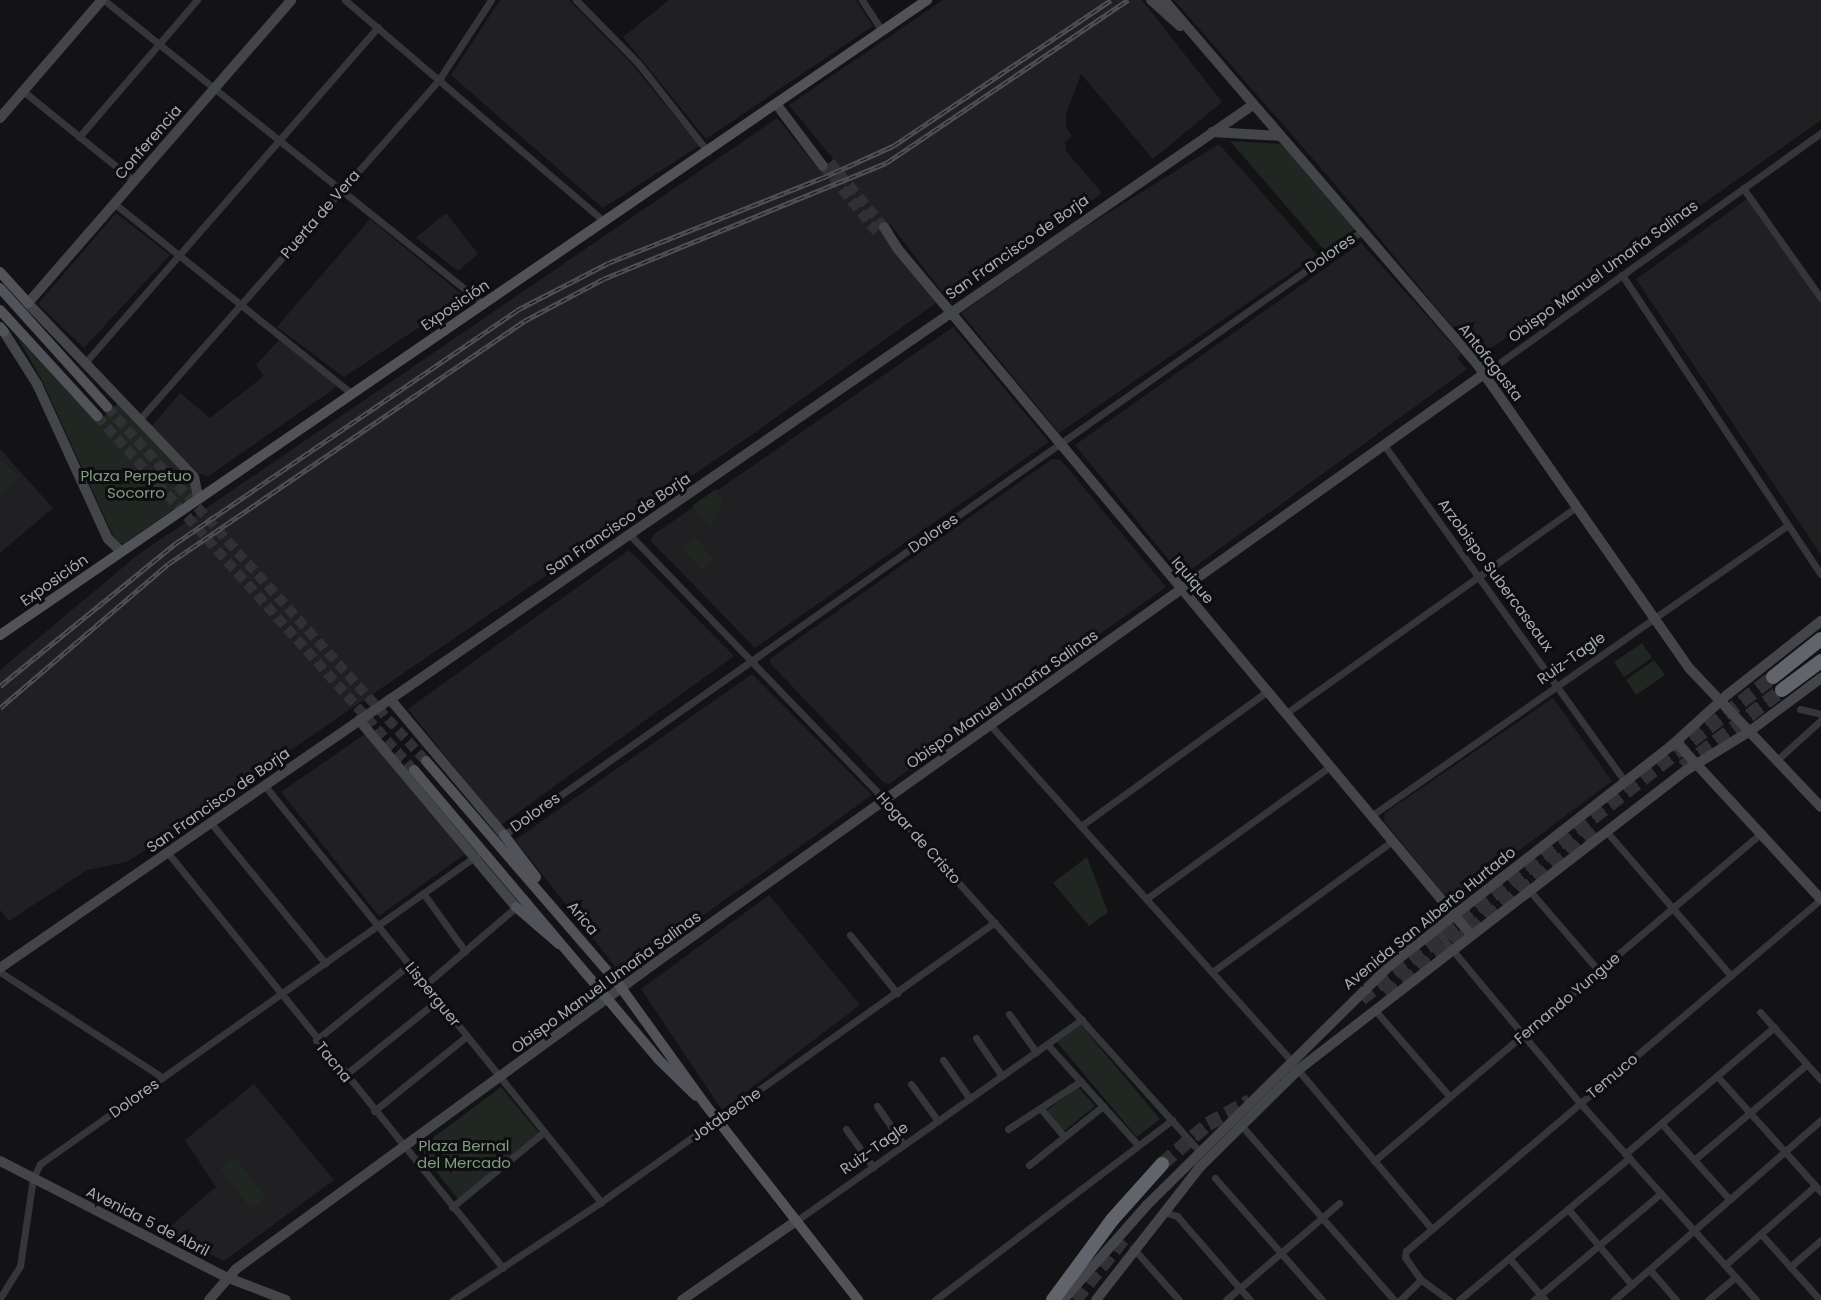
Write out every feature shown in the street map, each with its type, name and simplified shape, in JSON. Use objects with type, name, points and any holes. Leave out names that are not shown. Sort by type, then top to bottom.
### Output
[{"type":"highway","points":[[1773,677],[1821,639]]},
{"type":"highway","points":[[1782,690],[1821,661]]},
{"type":"highway","points":[[1053,1300],[1112,1220],[1162,1164]]},
{"type":"main road","name":"Exposición","points":[[0,635],[198,497],[777,105],[927,0]]},
{"type":"main road","points":[[0,272],[28,303]]},
{"type":"main road","points":[[0,288],[107,406]]},
{"type":"main road","points":[[0,310],[97,416]]},
{"type":"main road","name":"Arica","points":[[426,761],[622,988],[705,1104],[858,1300]]},
{"type":"main road","name":"Arica","points":[[414,770],[570,951],[658,1059],[705,1104]]},
{"type":"main road","points":[[504,835],[565,920]]},
{"type":"main road","points":[[516,908],[541,931],[570,951]]},
{"type":"street","points":[[1,114],[103,0],[484,304]]},
{"type":"street","points":[[79,137],[197,0]]},
{"type":"street","name":"Conferencia","points":[[28,303],[291,0]]},
{"type":"street","points":[[345,0],[440,78],[604,221]]},
{"type":"street","name":"Puerta de Vera","points":[[139,420],[440,78],[491,0]]},
{"type":"street","points":[[576,0],[638,63],[708,152]]},
{"type":"street","points":[[862,0],[882,31]]},
{"type":"street","name":"Antofagasta","points":[[1151,0],[1166,17],[1185,29]]},
{"type":"street","name":"Antofagasta","points":[[1164,0],[1185,29],[1281,136],[1484,374],[1654,618],[1704,685],[1821,806]]},
{"type":"street","points":[[84,363],[378,27]]},
{"type":"street","points":[[23,91],[134,181]]},
{"type":"street","points":[[777,105],[826,164]]},
{"type":"street","name":"San Francisco de Borja","points":[[0,970],[359,720],[1254,105]]},
{"type":"street","points":[[1212,132],[1281,136]]},
{"type":"street","name":"Obispo Manuel Umaña Salinas","points":[[209,1300],[226,1277],[622,988],[1821,133]]},
{"type":"street","points":[[1743,188],[1821,298]]},
{"type":"street","points":[[115,204],[351,393]]},
{"type":"street","name":"Iquique","points":[[881,229],[1471,935]]},
{"type":"street","name":"Dolores","points":[[504,835],[1362,231]]},
{"type":"street","points":[[1622,275],[1821,574]]},
{"type":"street","points":[[28,303],[194,477],[198,497]]},
{"type":"street","points":[[1,332],[38,384],[108,538],[121,551]]},
{"type":"street","name":"Arzobispo Subercaseaux","points":[[1384,445],[1625,782]]},
{"type":"street","points":[[1285,714],[1576,507]]},
{"type":"street","name":"Ruiz-Tagle","points":[[1371,816],[1788,525]]},
{"type":"street","name":"Hogar de Cristo","points":[[629,534],[885,801],[1199,1151]]},
{"type":"street","name":"Avenida San Alberto Hurtado","points":[[1063,1300],[1126,1227],[1199,1151],[1363,990],[1453,914],[1676,742],[1720,700],[1821,621]]},
{"type":"street","points":[[1101,1298],[1133,1248],[1162,1212],[1240,1124],[1298,1070],[1374,1009],[1693,765],[1750,731],[1821,678]]},
{"type":"street","points":[[1704,685],[1709,711]]},
{"type":"street","points":[[1081,826],[1266,692]]},
{"type":"street","points":[[390,699],[504,835]]},
{"type":"street","points":[[1800,709],[1821,714]]},
{"type":"street","points":[[359,720],[476,856],[516,908],[426,984]]},
{"type":"street","points":[[1777,760],[1821,720]]},
{"type":"street","points":[[991,726],[1291,1060]]},
{"type":"street","points":[[1676,742],[1693,765],[1821,899]]},
{"type":"street","points":[[1146,899],[1329,767]]},
{"type":"street","name":"Lisperguer","points":[[265,786],[601,1202]]},
{"type":"street","points":[[211,823],[325,963]]},
{"type":"street","points":[[1606,831],[1731,976]]},
{"type":"street","name":"Fernando Yungue","points":[[1374,1161],[1759,835]]},
{"type":"street","points":[[1212,972],[1392,841]]},
{"type":"street","name":"Tacna","points":[[168,853],[403,1148],[503,1268]]},
{"type":"street","name":"Dolores","points":[[33,1178],[44,1161],[476,856]]},
{"type":"street","points":[[1529,890],[1599,971]]},
{"type":"street","points":[[423,893],[465,951]]},
{"type":"street","name":"Temuco","points":[[1421,1281],[1405,1255],[1432,1229],[1821,899]]},
{"type":"street","name":"Jotabeche","points":[[453,1300],[718,1121],[995,922]]},
{"type":"street","points":[[1435,929],[1580,1103],[1756,1300]]},
{"type":"street","points":[[850,935],[897,993]]},
{"type":"street","points":[[316,1040],[410,964]]},
{"type":"street","points":[[0,970],[163,1078]]},
{"type":"street","points":[[345,1075],[438,1000]]},
{"type":"street","points":[[1374,1009],[1450,1097]]},
{"type":"street","points":[[1760,1012],[1821,1080]]},
{"type":"street","points":[[1009,1014],[1036,1052]]},
{"type":"street","name":"Ruiz-Tagle","points":[[682,1300],[1082,1019]]},
{"type":"street","points":[[1459,1300],[1568,1209],[1662,1123],[1774,1027]]},
{"type":"street","points":[[374,1111],[467,1036]]},
{"type":"street","points":[[976,1038],[1002,1076]]},
{"type":"street","points":[[1047,1044],[1138,1145]]},
{"type":"street","points":[[943,1060],[970,1099]]},
{"type":"street","points":[[1694,1160],[1807,1064]]},
{"type":"street","points":[[1298,1070],[1432,1229]]},
{"type":"street","points":[[1717,1076],[1821,1192]]},
{"type":"street","points":[[1008,1129],[1081,1081]]},
{"type":"street","points":[[911,1084],[938,1121]]},
{"type":"street","points":[[878,1106],[904,1145]]},
{"type":"street","points":[[1029,1165],[1103,1106]]},
{"type":"street","points":[[1041,1109],[1064,1136]]},
{"type":"street","points":[[935,1300],[1172,1120]]},
{"type":"street","points":[[1614,1300],[1821,1120]]},
{"type":"street","points":[[1662,1123],[1730,1200]]},
{"type":"street","points":[[1240,1124],[1394,1300]]},
{"type":"street","points":[[846,1129],[873,1167]]},
{"type":"street","points":[[452,1207],[544,1132]]},
{"type":"street","name":"Avenida 5 de Abril","points":[[0,1161],[226,1277],[286,1300]]},
{"type":"street","points":[[0,1298],[20,1266],[33,1178]]},
{"type":"street","points":[[1215,1178],[1322,1300]]},
{"type":"street","points":[[1725,1266],[1815,1186]]},
{"type":"street","points":[[1509,1258],[1540,1298],[1661,1193]]},
{"type":"street","points":[[1226,1300],[1339,1203]]},
{"type":"street","points":[[1568,1209],[1632,1285]]},
{"type":"street","points":[[1162,1212],[1177,1216],[1250,1300]]},
{"type":"street","points":[[1761,1234],[1820,1299]]},
{"type":"street","points":[[1790,1267],[1821,1240]]},
{"type":"street","points":[[1133,1248],[1179,1300]]},
{"type":"street","points":[[1650,1270],[1676,1300]]},
{"type":"street","points":[[1708,1300],[1735,1276]]},
{"type":"street","points":[[1400,1300],[1421,1281],[1449,1300]]},
{"type":"shaded area","points":[[500,0],[569,0],[631,63],[699,146],[603,208],[451,75]]},
{"type":"shaded area","points":[[669,0],[856,0],[873,26],[706,139],[623,37]]},
{"type":"shaded area","points":[[943,0],[1142,0],[1222,102],[1153,159],[1081,74],[1066,114],[1066,127],[1072,136],[1065,142],[1066,151],[1102,193],[951,303],[890,224],[882,233],[936,303],[753,434],[127,862],[87,870],[9,921],[0,910],[0,670],[139,554],[777,118],[818,168],[835,161],[789,105]]},
{"type":"shaded area","points":[[1174,0],[1821,0],[1821,120],[1621,262],[1477,357],[1334,183]]},
{"type":"shaded area","points":[[1219,144],[1317,255],[1059,433],[961,313],[1079,231]]},
{"type":"shaded area","points":[[1747,199],[1821,303],[1821,555],[1636,279]]},
{"type":"shaded area","points":[[116,213],[170,255],[84,348],[38,304]]},
{"type":"shaded area","points":[[446,213],[478,254],[458,271],[416,238]]},
{"type":"shaded area","points":[[370,219],[465,297],[344,377],[277,327]]},
{"type":"shaded area","points":[[1361,243],[1461,354],[1457,358],[1467,369],[1182,576],[1075,445]]},
{"type":"shaded area","points":[[953,327],[1049,442],[755,648],[651,541],[653,535]]},
{"type":"shaded area","points":[[279,340],[338,386],[207,477],[196,472],[152,426],[180,393],[210,418],[264,376],[256,365]]},
{"type":"shaded area","points":[[0,449],[53,508],[0,553]]},
{"type":"shaded area","points":[[1052,459],[1061,460],[1166,587],[889,784],[883,782],[770,663],[771,658]]},
{"type":"shaded area","points":[[629,550],[734,656],[501,825],[408,709]]},
{"type":"shaded area","points":[[752,674],[872,795],[621,974],[515,840]]},
{"type":"shaded area","points":[[1553,698],[1612,781],[1454,899],[1447,898],[1384,821],[1385,813]]},
{"type":"shaded area","points":[[365,734],[465,854],[379,916],[281,792]]},
{"type":"shaded area","points":[[769,895],[860,1005],[722,1110],[641,989]]},
{"type":"shaded area","points":[[254,1084],[334,1180],[224,1261],[165,1231],[216,1187],[185,1140]]},
{"type":"green space","points":[[1230,141],[1281,144],[1355,229],[1324,250]]},
{"type":"green space","name":"Plaza Perpetuo Socorro","points":[[17,337],[97,423],[118,403],[194,482],[193,496],[123,544],[115,540],[41,378]]},
{"type":"green space","points":[[0,459],[19,476],[0,498]]},
{"type":"green space","points":[[716,489],[723,500],[711,528],[692,506]]},
{"type":"green space","points":[[696,538],[714,560],[702,571],[683,549]]},
{"type":"green space","points":[[1642,643],[1652,658],[1624,677],[1614,662]]},
{"type":"green space","points":[[1654,660],[1665,675],[1636,695],[1626,680]]},
{"type":"green space","points":[[1087,857],[1108,912],[1089,926],[1053,883]]},
{"type":"green space","points":[[1081,1025],[1160,1119],[1137,1137],[1057,1042]]},
{"type":"green space","name":"Plaza Bernal del Mercado","points":[[501,1087],[539,1133],[458,1199],[418,1149]]},
{"type":"green space","points":[[1078,1087],[1095,1106],[1063,1132],[1046,1111]]},
{"type":"green space","points":[[235,1157],[266,1198],[251,1209],[220,1168]]},
{"type":"tunnel","points":[[830,162],[884,227]]},
{"type":"tunnel","points":[[823,166],[877,232]]},
{"type":"tunnel","points":[[107,407],[426,761]]},
{"type":"tunnel","points":[[97,416],[414,770]]},
{"type":"tunnel","points":[[1361,999],[1773,677]]},
{"type":"tunnel","points":[[1683,767],[1782,690]]},
{"type":"tunnel","points":[[1387,996],[1596,833]]},
{"type":"tunnel","points":[[1162,1164],[1208,1124],[1250,1101]]},
{"type":"tunnel","points":[[1075,1300],[1124,1238]]},
{"type":"railway","points":[[0,686],[176,543],[517,310],[608,263],[822,178],[893,146],[1111,0]]},
{"type":"railway","points":[[0,708],[168,564],[524,321],[603,279],[886,163],[1128,0]]}]
